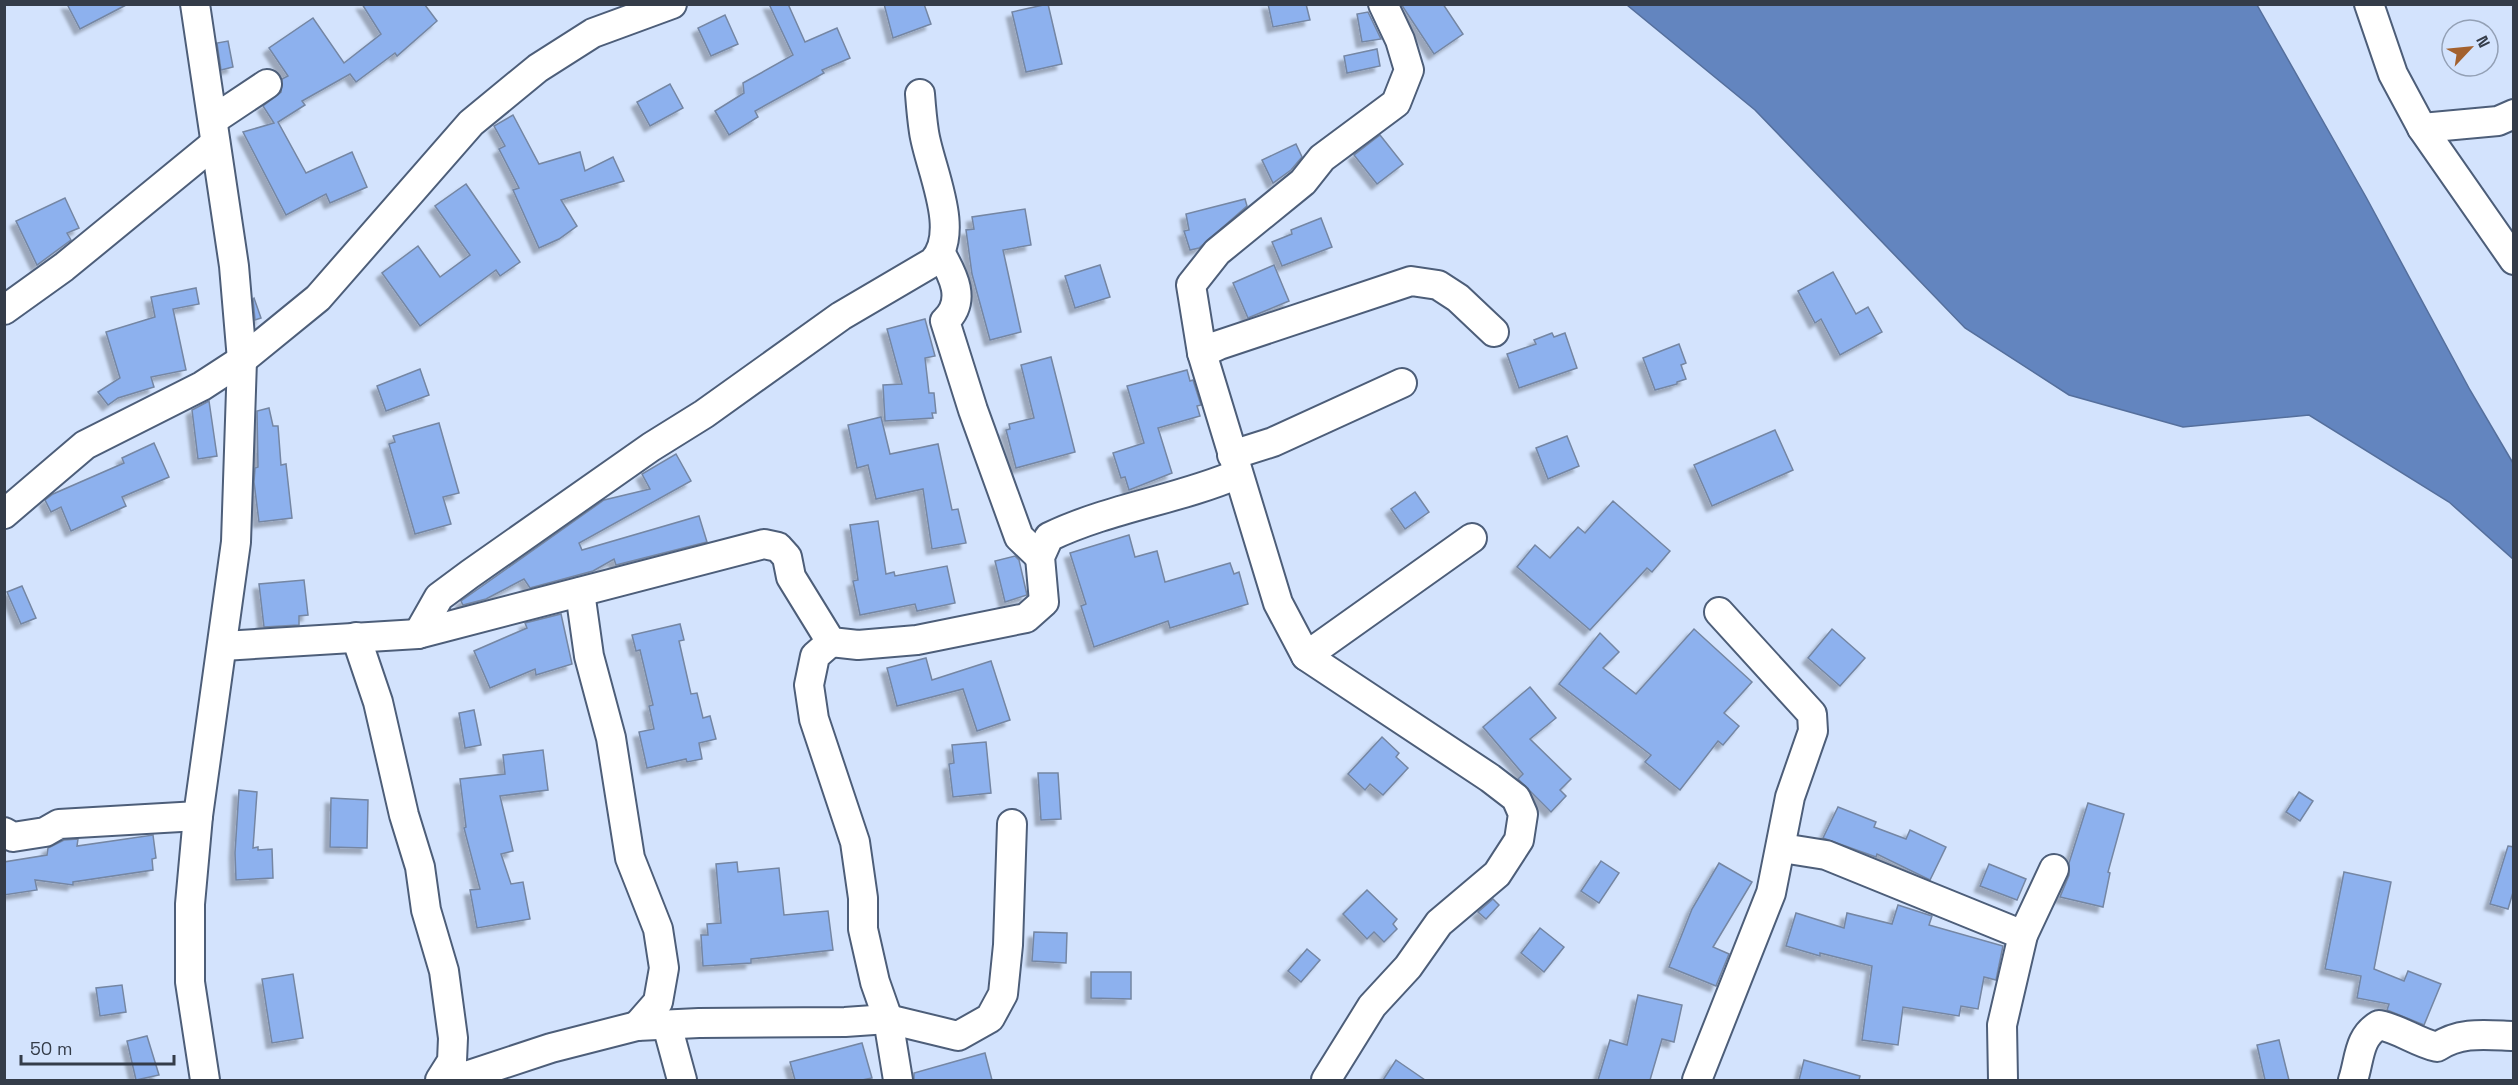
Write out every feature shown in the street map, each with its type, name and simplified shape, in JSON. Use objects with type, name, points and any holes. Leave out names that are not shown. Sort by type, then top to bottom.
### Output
[{"type":"street","points":[[195,4],[234,266],[242,360],[236,542],[198,816],[190,904],[190,982],[205,1080]]},
{"type":"street","points":[[4,514],[85,445],[202,386],[242,360],[318,298],[471,123],[538,68],[593,33],[672,4]]},
{"type":"street","points":[[1326,1080],[1372,1006],[1408,967],[1438,923],[1497,874],[1519,840],[1524,823],[1516,798],[1490,778],[1306,656],[1278,603],[1202,353],[1191,285],[1217,252],[1303,182],[1322,158],[1396,103],[1409,70],[1400,40],[1383,4]]},
{"type":"street","points":[[2369,4],[2393,74],[2422,128],[2514,260]]},
{"type":"street","points":[[4,310],[64,267],[267,84]]},
{"type":"street","points":[[920,94],[924,133],[936,176],[944,223],[941,254],[955,277],[957,301],[951,316],[945,321],[1019,537],[1040,557]]},
{"type":"street","points":[[2422,128],[2498,121],[2514,114]]},
{"type":"street","points":[[418,634],[439,597],[470,574],[651,447],[704,414],[841,316],[916,274],[941,254]]},
{"type":"street","points":[[1202,353],[1219,345],[1411,281],[1438,285],[1458,298],[1494,332]]},
{"type":"street","points":[[898,1080],[888,1019],[875,982],[863,929],[863,898],[855,842],[814,719],[809,685],[815,656],[831,642],[858,645],[917,640],[1026,618],[1044,602],[1040,557],[1049,537],[1072,525],[1202,489],[1235,465],[1274,442],[1402,383]]},
{"type":"street","points":[[1306,656],[1472,538]]},
{"type":"street","points":[[223,646],[418,634],[764,543],[778,547],[787,557],[792,577],[831,642]]},
{"type":"street","points":[[580,592],[589,656],[611,738],[630,858],[658,929],[664,968],[658,1002],[637,1026]]},
{"type":"street","points":[[1697,1080],[1771,893],[1782,848],[1790,797],[1813,730],[1812,714],[1719,612]]},
{"type":"street","points":[[356,638],[378,702],[404,815],[420,867],[426,910],[444,971],[453,1038],[452,1061],[440,1080]]},
{"type":"street","points":[[4,832],[13,837],[45,832],[59,824],[198,816]]},
{"type":"street","points":[[454,1080],[551,1048],[637,1026],[699,1023],[845,1022],[888,1019],[958,1036],[990,1018],[1003,994],[1008,945],[1012,824]]},
{"type":"street","points":[[1782,848],[1826,855],[2023,934]]},
{"type":"street","points":[[2002,1080],[2002,1025],[2023,934],[2054,869]]},
{"type":"street","points":[[667,1025],[682,1080]]},
{"type":"street","points":[[2353,1080],[2367,1031],[2379,1025],[2396,1028],[2416,1042],[2437,1047],[2452,1037],[2477,1034],[2514,1036]]},
{"type":"water","points":[[1627,5],[2257,5],[2366,197],[2470,390],[2513,463],[2513,559],[2449,502],[2309,415],[2183,427],[2069,395],[1965,328],[1755,110]]},
{"type":"building","points":[[67,4],[128,4],[80,29]]},
{"type":"building","points":[[362,4],[425,5],[437,21],[397,56],[395,53],[356,82],[350,74],[302,101],[305,105],[278,122],[306,173],[352,152],[367,187],[330,203],[326,194],[286,215],[243,132],[274,123],[263,106],[281,92],[282,79],[288,76],[269,48],[313,18],[344,63],[381,34]]},
{"type":"building","points":[[769,4],[788,4],[805,42],[837,28],[850,58],[822,70],[824,73],[755,111],[758,117],[729,135],[715,111],[744,93],[743,83],[793,55]]},
{"type":"building","points":[[884,4],[924,4],[931,24],[893,38]]},
{"type":"building","points":[[1048,4],[1062,64],[1026,72],[1012,12]]},
{"type":"building","points":[[1268,4],[1306,4],[1310,20],[1273,27]]},
{"type":"building","points":[[1401,4],[1443,4],[1463,34],[1434,54]]},
{"type":"building","points":[[1368,12],[1381,39],[1362,42],[1357,14]]},
{"type":"building","points":[[725,15],[738,44],[711,56],[698,28]]},
{"type":"building","points":[[228,41],[233,67],[221,70],[217,43]]},
{"type":"building","points":[[1377,49],[1380,66],[1347,73],[1344,56]]},
{"type":"building","points":[[670,84],[683,108],[650,126],[637,102]]},
{"type":"building","points":[[513,115],[539,164],[580,152],[585,171],[613,157],[624,181],[561,200],[577,226],[559,239],[539,248],[513,190],[519,188],[499,149],[505,146],[494,126]]},
{"type":"building","points":[[1380,135],[1403,164],[1377,184],[1354,155]]},
{"type":"building","points":[[1296,144],[1302,157],[1291,170],[1273,183],[1262,160]]},
{"type":"building","points":[[466,184],[520,262],[500,276],[496,270],[420,326],[382,273],[418,246],[440,277],[470,255],[435,206]]},
{"type":"building","points":[[65,198],[79,228],[67,233],[71,240],[37,265],[16,221]]},
{"type":"building","points":[[1245,199],[1247,206],[1199,248],[1190,250],[1184,231],[1189,230],[1186,214]]},
{"type":"building","points":[[1025,209],[1031,245],[1003,250],[1021,332],[990,340],[972,274],[966,230],[974,229],[972,217]]},
{"type":"building","points":[[1321,218],[1332,247],[1282,266],[1272,242],[1292,234],[1291,230]]},
{"type":"building","points":[[1100,265],[1110,297],[1075,308],[1065,276]]},
{"type":"building","points":[[1274,265],[1289,301],[1248,318],[1233,283]]},
{"type":"building","points":[[1833,272],[1856,314],[1868,307],[1882,332],[1840,355],[1821,319],[1815,323],[1798,291]]},
{"type":"building","points":[[196,288],[199,304],[173,309],[186,370],[151,377],[154,387],[118,398],[108,405],[98,392],[120,378],[106,332],[155,317],[151,297]]},
{"type":"building","points":[[253,299],[261,318],[255,320]]},
{"type":"building","points":[[925,319],[935,356],[925,358],[929,393],[934,393],[936,413],[932,413],[933,418],[885,421],[883,385],[902,384],[887,329]]},
{"type":"building","points":[[1552,333],[1554,337],[1565,333],[1577,368],[1519,388],[1507,354],[1536,344],[1534,340]]},
{"type":"building","points":[[1679,344],[1686,363],[1681,365],[1686,379],[1655,390],[1643,358]]},
{"type":"building","points":[[1051,357],[1075,452],[1016,468],[1006,430],[1010,429],[1009,424],[1034,418],[1021,365]]},
{"type":"building","points":[[420,369],[429,395],[386,411],[377,386]]},
{"type":"building","points":[[1187,370],[1190,381],[1193,380],[1201,405],[1197,406],[1200,416],[1158,428],[1172,473],[1129,490],[1125,477],[1121,478],[1113,453],[1144,443],[1127,386]]},
{"type":"building","points":[[209,401],[217,456],[198,459],[192,410]]},
{"type":"building","points":[[269,408],[273,426],[278,426],[281,465],[286,464],[292,518],[259,522],[254,482],[255,468],[258,467],[257,411]]},
{"type":"building","points":[[881,417],[890,454],[938,444],[952,510],[958,509],[966,543],[932,549],[923,489],[876,499],[868,465],[857,468],[848,425]]},
{"type":"building","points":[[439,423],[459,493],[443,497],[451,524],[415,534],[389,444],[395,442],[393,436]]},
{"type":"building","points":[[1775,430],[1793,470],[1712,506],[1694,465]]},
{"type":"building","points":[[1567,436],[1579,466],[1548,479],[1536,448]]},
{"type":"building","points":[[154,443],[169,477],[122,497],[126,506],[71,531],[61,507],[51,512],[45,500],[53,494],[124,463],[122,458]]},
{"type":"building","points":[[676,454],[691,481],[579,543],[582,550],[699,516],[707,542],[616,565],[614,559],[593,571],[530,588],[524,579],[486,599],[463,605],[461,601],[604,500],[650,489],[642,474]]},
{"type":"building","points":[[1415,492],[1429,512],[1405,529],[1391,509]]},
{"type":"building","points":[[1613,501],[1670,551],[1652,572],[1647,568],[1590,630],[1517,567],[1535,545],[1550,558],[1578,527],[1585,533]]},
{"type":"building","points":[[878,521],[886,574],[894,572],[895,576],[947,566],[955,603],[917,611],[915,604],[860,615],[853,581],[858,580],[850,525]]},
{"type":"building","points":[[1129,535],[1135,557],[1157,551],[1165,582],[1230,563],[1234,574],[1239,572],[1248,604],[1170,628],[1168,621],[1094,647],[1081,606],[1086,604],[1070,553]]},
{"type":"building","points":[[1015,556],[1019,560],[1027,595],[1005,602],[995,561]]},
{"type":"building","points":[[304,580],[308,615],[299,616],[299,625],[264,627],[259,584]]},
{"type":"building","points":[[22,586],[36,618],[21,624],[7,592]]},
{"type":"building","points":[[561,614],[572,664],[536,675],[535,669],[490,688],[474,651],[527,628],[525,623]]},
{"type":"building","points":[[680,624],[684,640],[679,641],[691,694],[697,693],[703,718],[710,716],[716,739],[699,743],[702,759],[687,762],[686,759],[647,768],[639,732],[654,729],[649,706],[653,705],[640,650],[636,651],[632,635]]},
{"type":"building","points":[[1694,629],[1752,682],[1724,713],[1739,726],[1723,745],[1718,741],[1680,790],[1645,762],[1651,755],[1559,684],[1600,633],[1619,652],[1603,668],[1636,694]]},
{"type":"building","points":[[1832,629],[1865,658],[1840,686],[1808,658]]},
{"type":"building","points":[[926,658],[932,680],[991,661],[1010,720],[977,731],[963,689],[897,706],[887,668]]},
{"type":"building","points":[[1530,687],[1556,718],[1530,739],[1571,779],[1560,790],[1566,796],[1551,812],[1518,779],[1523,774],[1483,727]]},
{"type":"building","points":[[474,710],[481,745],[465,748],[459,713]]},
{"type":"building","points":[[1382,737],[1399,753],[1396,757],[1408,768],[1383,795],[1370,784],[1365,790],[1348,774]]},
{"type":"building","points":[[986,742],[991,793],[953,797],[949,764],[954,763],[952,745]]},
{"type":"building","points":[[543,750],[548,790],[500,796],[513,851],[501,854],[511,884],[523,882],[530,919],[477,928],[470,890],[480,889],[464,828],[466,827],[460,779],[505,774],[503,755]]},
{"type":"building","points":[[1038,773],[1058,773],[1061,819],[1041,820]]},
{"type":"building","points":[[239,790],[257,792],[253,848],[272,849],[273,878],[236,880],[235,853]]},
{"type":"building","points":[[2299,792],[2313,801],[2300,821],[2286,812]]},
{"type":"building","points":[[331,798],[368,800],[367,848],[330,847]]},
{"type":"building","points":[[2088,803],[2124,814],[2108,872],[2110,873],[2103,907],[2060,897],[2069,875],[2069,863]]},
{"type":"building","points":[[1838,807],[1876,822],[1874,827],[1906,839],[1910,830],[1946,847],[1930,880],[1877,854],[1876,857],[1823,838]]},
{"type":"building","points":[[153,835],[156,858],[152,859],[153,870],[73,882],[73,885],[35,880],[37,890],[4,895],[4,862],[47,855],[48,848],[64,840],[78,839],[77,846]]},
{"type":"building","points":[[2508,846],[2514,847],[2514,889],[2508,909],[2490,904]]},
{"type":"building","points":[[1601,861],[1619,873],[1599,903],[1581,891]]},
{"type":"building","points":[[737,862],[738,872],[779,868],[784,915],[828,911],[833,950],[751,959],[751,963],[703,966],[701,935],[708,935],[707,924],[721,923],[716,864]]},
{"type":"building","points":[[1719,863],[1752,882],[1713,947],[1729,954],[1716,986],[1669,967],[1692,909]]},
{"type":"building","points":[[1989,864],[2026,879],[2017,900],[1980,886]]},
{"type":"building","points":[[2344,872],[2391,882],[2374,969],[2404,981],[2408,971],[2441,984],[2424,1025],[2387,1010],[2389,1004],[2357,998],[2361,976],[2325,969]]},
{"type":"building","points":[[1367,890],[1397,919],[1393,924],[1397,929],[1384,942],[1374,932],[1367,939],[1343,914]]},
{"type":"building","points":[[1493,899],[1499,905],[1486,919],[1478,912]]},
{"type":"building","points":[[1898,905],[1932,916],[1929,925],[2003,946],[1996,980],[1984,977],[1978,1009],[1961,1006],[1959,1016],[1903,1007],[1898,1045],[1862,1040],[1872,966],[1820,953],[1820,956],[1786,946],[1796,913],[1844,928],[1847,913],[1892,924]]},
{"type":"building","points":[[1540,928],[1564,947],[1544,972],[1521,953]]},
{"type":"building","points":[[1034,932],[1067,933],[1066,963],[1032,961]]},
{"type":"building","points":[[1307,949],[1320,960],[1301,982],[1288,971]]},
{"type":"building","points":[[1091,972],[1131,972],[1131,999],[1091,998]]},
{"type":"building","points":[[293,974],[303,1038],[272,1043],[262,979]]},
{"type":"building","points":[[122,985],[126,1012],[100,1016],[96,988]]},
{"type":"building","points":[[1638,995],[1682,1005],[1674,1042],[1662,1039],[1650,1080],[1598,1080],[1610,1040],[1627,1045]]},
{"type":"building","points":[[147,1036],[159,1075],[136,1080],[127,1041]]},
{"type":"building","points":[[2279,1040],[2289,1080],[2265,1080],[2257,1045]]},
{"type":"building","points":[[862,1043],[872,1078],[795,1080],[790,1062]]},
{"type":"building","points":[[985,1053],[992,1080],[914,1080],[914,1073]]},
{"type":"building","points":[[1396,1060],[1425,1080],[1383,1080]]},
{"type":"building","points":[[1804,1060],[1860,1076],[1859,1080],[1799,1080]]}]
